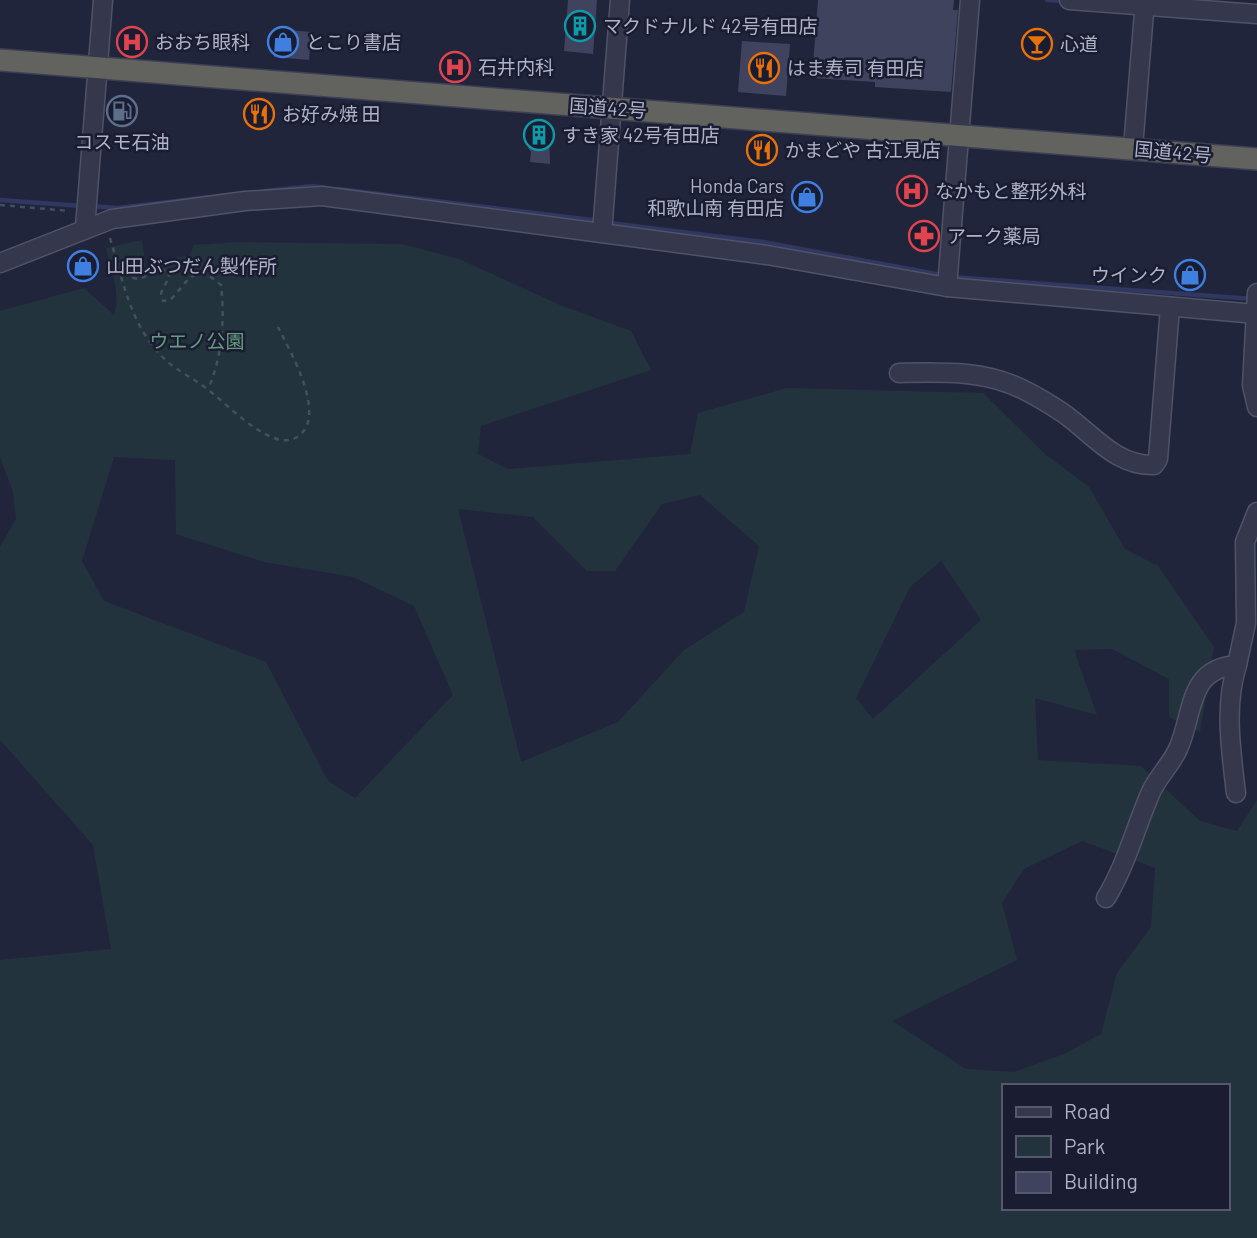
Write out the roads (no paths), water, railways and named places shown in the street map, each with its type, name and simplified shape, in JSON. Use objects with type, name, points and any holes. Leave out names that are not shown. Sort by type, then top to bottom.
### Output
[{"type":"highway","name":"国道42号","points":[[0,60],[1257,159]]},
{"type":"street","points":[[85,220],[103,0]]},
{"type":"street","points":[[602,233],[620,0]]},
{"type":"street","points":[[947,287],[970,0]]},
{"type":"street","points":[[1069,0],[1144,3],[1257,14]]},
{"type":"street","points":[[1133,148],[1144,3]]},
{"type":"street","points":[[0,263],[85,220],[105,221],[129,215],[245,201],[322,196],[796,259],[947,287],[1256,314]]},
{"type":"street","points":[[1257,293],[1252,385],[1257,407]]},
{"type":"street","points":[[899,373],[976,373],[1024,389],[1064,414],[1111,453],[1139,466],[1154,465],[1158,459],[1170,307]]},
{"type":"street","points":[[1236,793],[1228,707],[1230,687],[1246,623],[1245,542],[1256,518]]},
{"type":"street","points":[[1106,898],[1120,875],[1150,793],[1177,752],[1188,712],[1199,686],[1210,673],[1224,666],[1237,665]]},
{"type":"waterway","points":[[1047,0],[1064,1]]},
{"type":"waterway","points":[[265,191],[313,186],[325,188]]},
{"type":"waterway","points":[[338,189],[600,221]]},
{"type":"waterway","points":[[90,206],[118,208],[228,195]]},
{"type":"waterway","points":[[0,200],[82,206]]},
{"type":"waterway","points":[[609,223],[763,242],[942,275]]},
{"type":"waterway","points":[[951,277],[1253,299]]},
{"type":"place","name":"マクドナルド 42号有田店","points":[[580,26]]},
{"type":"place","name":"おおち眼科","points":[[132,42]]},
{"type":"place","name":"とこり書店","points":[[283,42]]},
{"type":"place","name":"心道","points":[[1037,44]]},
{"type":"place","name":"石井内科","points":[[455,67]]},
{"type":"place","name":"はま寿司 有田店","points":[[764,68]]},
{"type":"place","name":"コスモ石油","points":[[122,111]]},
{"type":"place","name":"お好み焼 田","points":[[259,114]]},
{"type":"place","name":"すき家 42号有田店","points":[[539,135]]},
{"type":"place","name":"かまどや 古江見店","points":[[762,150]]},
{"type":"place","name":"なかもと整形外科","points":[[912,191]]},
{"type":"place","name":"Honda Cars 和歌山南 有田店","points":[[807,197]]},
{"type":"place","name":"アーク薬局","points":[[924,236]]},
{"type":"place","name":"山田ぶつだん製作所","points":[[83,266]]},
{"type":"place","name":"ウインク","points":[[1190,275]]},
{"type":"park label","name":"ウエノ公園","points":[[197,341]]}]
